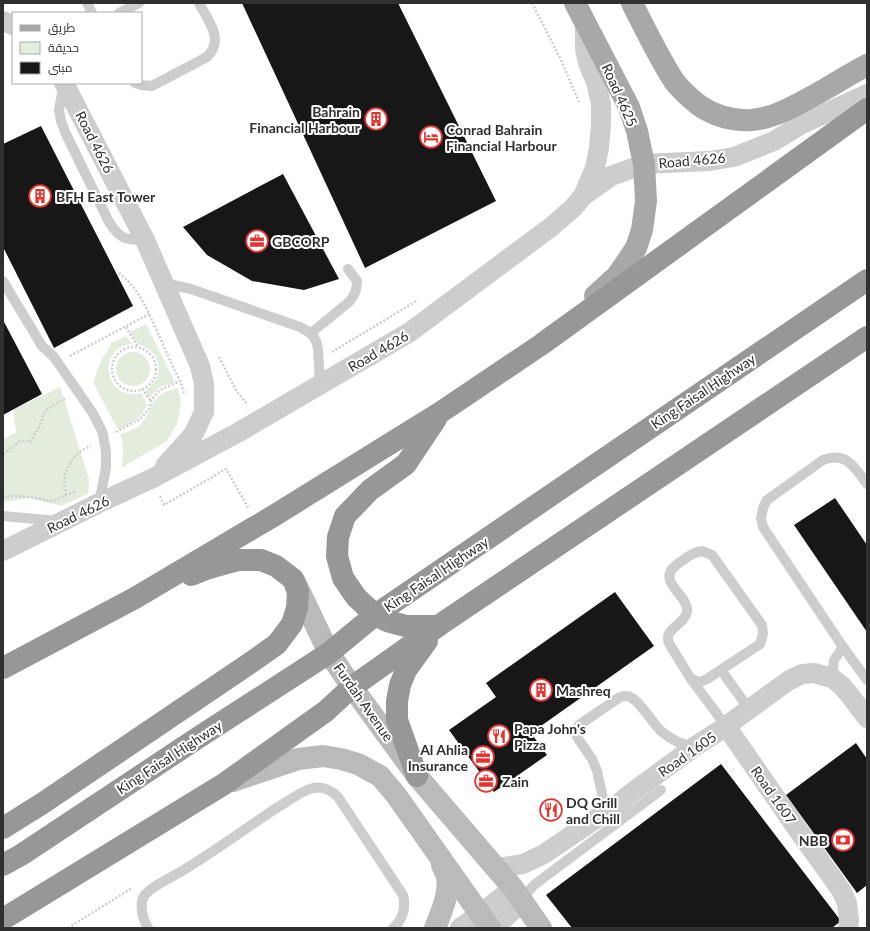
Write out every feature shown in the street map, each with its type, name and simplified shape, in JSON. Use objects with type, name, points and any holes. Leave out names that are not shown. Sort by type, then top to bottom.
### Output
[{"type":"highway","points":[[3,668],[134,598],[275,515],[441,412],[542,344],[867,109]]},
{"type":"highway","name":"King Faisal Highway","points":[[3,865],[21,855],[329,653],[375,615],[867,280]]},
{"type":"highway","points":[[3,919],[224,784],[326,711],[352,687],[438,626],[867,337]]},
{"type":"highway","points":[[438,626],[406,626],[387,621],[375,615],[356,597],[343,578],[337,556],[338,537],[345,516],[370,490],[406,464],[441,412]]},
{"type":"highway","points":[[3,828],[43,803],[277,644],[292,624],[297,608],[298,592],[293,579],[276,566],[262,560],[238,560],[206,569],[134,598]]},
{"type":"highway","points":[[417,776],[397,720],[397,701],[400,686],[406,670],[438,626]]},
{"type":"main road","points":[[632,3],[675,82],[696,103],[709,112],[724,117],[752,120],[768,117],[797,105],[867,65]]},
{"type":"main road","name":"Road 4625","points":[[542,344],[617,276],[636,248],[642,230],[646,200],[644,164],[637,131],[629,108],[580,12]]},
{"type":"main road","name":"Furdah Avenue","points":[[293,579],[329,653],[352,687],[417,776],[497,868],[518,894],[541,928]]},
{"type":"main road","points":[[224,784],[298,759],[323,756],[358,764],[380,776],[396,795],[488,923]]},
{"type":"main road","points":[[435,928],[444,906],[447,893],[447,878],[440,858]]},
{"type":"street","name":"Road 4626","points":[[580,12],[585,49],[588,62],[596,82],[601,104],[599,148],[594,168],[583,196]]},
{"type":"street","name":"Road 4626","points":[[65,84],[145,240],[200,366],[204,384],[204,412],[193,435],[153,478]]},
{"type":"street","name":"Road 4626","points":[[3,551],[153,478],[239,432],[410,332],[551,227],[573,208],[583,196],[611,176],[644,164],[708,161],[734,157],[774,141],[800,125],[867,94]]},
{"type":"street","name":"Road 1605","points":[[497,868],[523,864],[544,854],[612,815],[626,798],[694,747],[719,731],[788,681],[802,674],[814,673],[832,678],[848,692],[867,718]]},
{"type":"street","name":"Road 1607","points":[[726,726],[841,890],[847,903],[849,920],[848,928]]},
{"type":"street","points":[[460,928],[488,923],[518,894]]},
{"type":"lane","points":[[87,3],[92,12]]},
{"type":"lane","points":[[121,12],[139,3]]},
{"type":"lane","points":[[137,84],[141,86],[152,86],[207,57],[212,52],[216,39],[215,32],[199,3]]},
{"type":"lane","points":[[311,333],[349,302],[356,292],[357,281],[348,269]]},
{"type":"lane","points":[[3,281],[42,346],[54,358],[92,412],[103,434],[106,452],[106,468],[99,503]]},
{"type":"lane","points":[[164,283],[191,289],[300,327],[311,333],[317,343],[320,385]]},
{"type":"lane","points":[[867,484],[852,464],[847,460],[835,457],[829,458],[823,460],[767,500],[763,508],[762,518],[763,527],[768,536],[867,680]]},
{"type":"lane","points":[[3,516],[63,521]]},
{"type":"lane","points":[[691,679],[695,681],[703,681],[707,679],[760,644],[763,638],[762,625],[712,555],[702,552],[691,554],[670,572],[670,582],[685,603],[687,614],[669,633],[668,641],[691,679],[726,726]]},
{"type":"lane","points":[[832,678],[834,660],[843,647]]},
{"type":"lane","points":[[721,670],[749,709]]},
{"type":"lane","points":[[612,815],[602,798],[597,770],[592,759],[577,737],[576,730],[578,725],[620,696],[627,696],[634,699],[662,731],[677,742],[694,747]]},
{"type":"lane","points":[[144,927],[142,905],[143,898],[147,893],[213,852],[289,800],[306,790],[320,788],[333,792],[338,797],[403,895],[405,911],[402,919],[393,928]]},
{"type":"lane","points":[[518,894],[527,893],[612,815],[661,790]]},
{"type":"path","points":[[532,3],[561,60],[580,102]]},
{"type":"path","points":[[119,273],[127,279],[150,314],[182,386],[184,396]]},
{"type":"path","points":[[319,360],[420,299]]},
{"type":"path","points":[[57,363],[150,314]]},
{"type":"path","points":[[126,327],[138,348]]},
{"type":"path","points":[[132,347],[149,353],[155,364],[156,370],[152,382],[142,389],[130,390],[124,388],[115,380],[113,374],[112,368],[116,356],[120,352],[132,347]]},
{"type":"path","points":[[178,377],[219,357],[237,392],[248,405],[255,406]]},
{"type":"path","points":[[142,389],[151,402]]},
{"type":"path","points":[[3,454],[21,440],[30,442],[38,429],[45,411],[78,392]]},
{"type":"path","points":[[153,478],[164,505],[226,469],[258,525]]},
{"type":"path","points":[[3,497],[31,497],[53,501],[104,479]]},
{"type":"green space","points":[[146,324],[175,382],[160,387],[149,398],[145,391],[154,383],[159,367],[158,361],[151,351],[136,341],[130,332]]},
{"type":"green space","points":[[126,336],[132,344],[121,347],[113,354],[109,363],[109,373],[112,382],[119,390],[129,394],[141,393],[147,404],[143,413],[131,423],[118,430],[93,382],[103,356],[106,354],[111,343]]},
{"type":"green space","points":[[130,352],[136,352],[140,353],[147,359],[150,369],[149,376],[143,383],[136,386],[130,386],[126,385],[119,379],[116,372],[116,366],[117,362],[123,355]]},
{"type":"green space","points":[[60,387],[89,479],[88,494],[61,506],[29,498],[3,502],[3,439],[16,432],[13,410]]},
{"type":"green space","points":[[178,388],[181,402],[179,415],[177,424],[167,441],[121,468],[123,451],[120,434],[138,427],[145,419],[154,402],[160,395]]},
{"type":"building","name":"Bahrain Financial Harbour","points":[[242,3],[398,3],[496,201],[365,268]]},
{"type":"building","name":"BFH East Tower","points":[[41,126],[133,306],[54,348],[3,247],[3,144]]},
{"type":"building","name":"GBCORP","points":[[283,174],[339,279],[304,290],[252,281],[207,255],[183,227]]},
{"type":"building","points":[[3,320],[42,394],[3,415]]},
{"type":"building","points":[[835,498],[867,545],[867,632],[794,525]]},
{"type":"building","name":"Mashreq","points":[[615,592],[654,646],[531,733],[547,755],[494,792],[449,730],[496,697],[486,683]]},
{"type":"building","name":"NBB","points":[[856,743],[867,759],[867,885],[857,893],[786,795]]},
{"type":"building","points":[[721,764],[841,921],[832,928],[572,928],[546,895]]},
{"type":"place","name":"Bahrain Financial Harbour","points":[[376,119]]},
{"type":"place","name":"Conrad Bahrain Financial Harbour","points":[[431,137]]},
{"type":"place","name":"BFH East Tower","points":[[40,196]]},
{"type":"place","name":"GBCORP","points":[[257,241]]},
{"type":"place","name":"Mashreq","points":[[541,690]]},
{"type":"place","name":"Papa John's Pizza","points":[[499,736]]},
{"type":"place","name":"Al Ahlia Insurance","points":[[483,757]]},
{"type":"place","name":"Zain","points":[[486,781]]},
{"type":"place","name":"DQ Grill and Chill","points":[[551,810]]},
{"type":"place","name":"NBB","points":[[843,840]]}]
